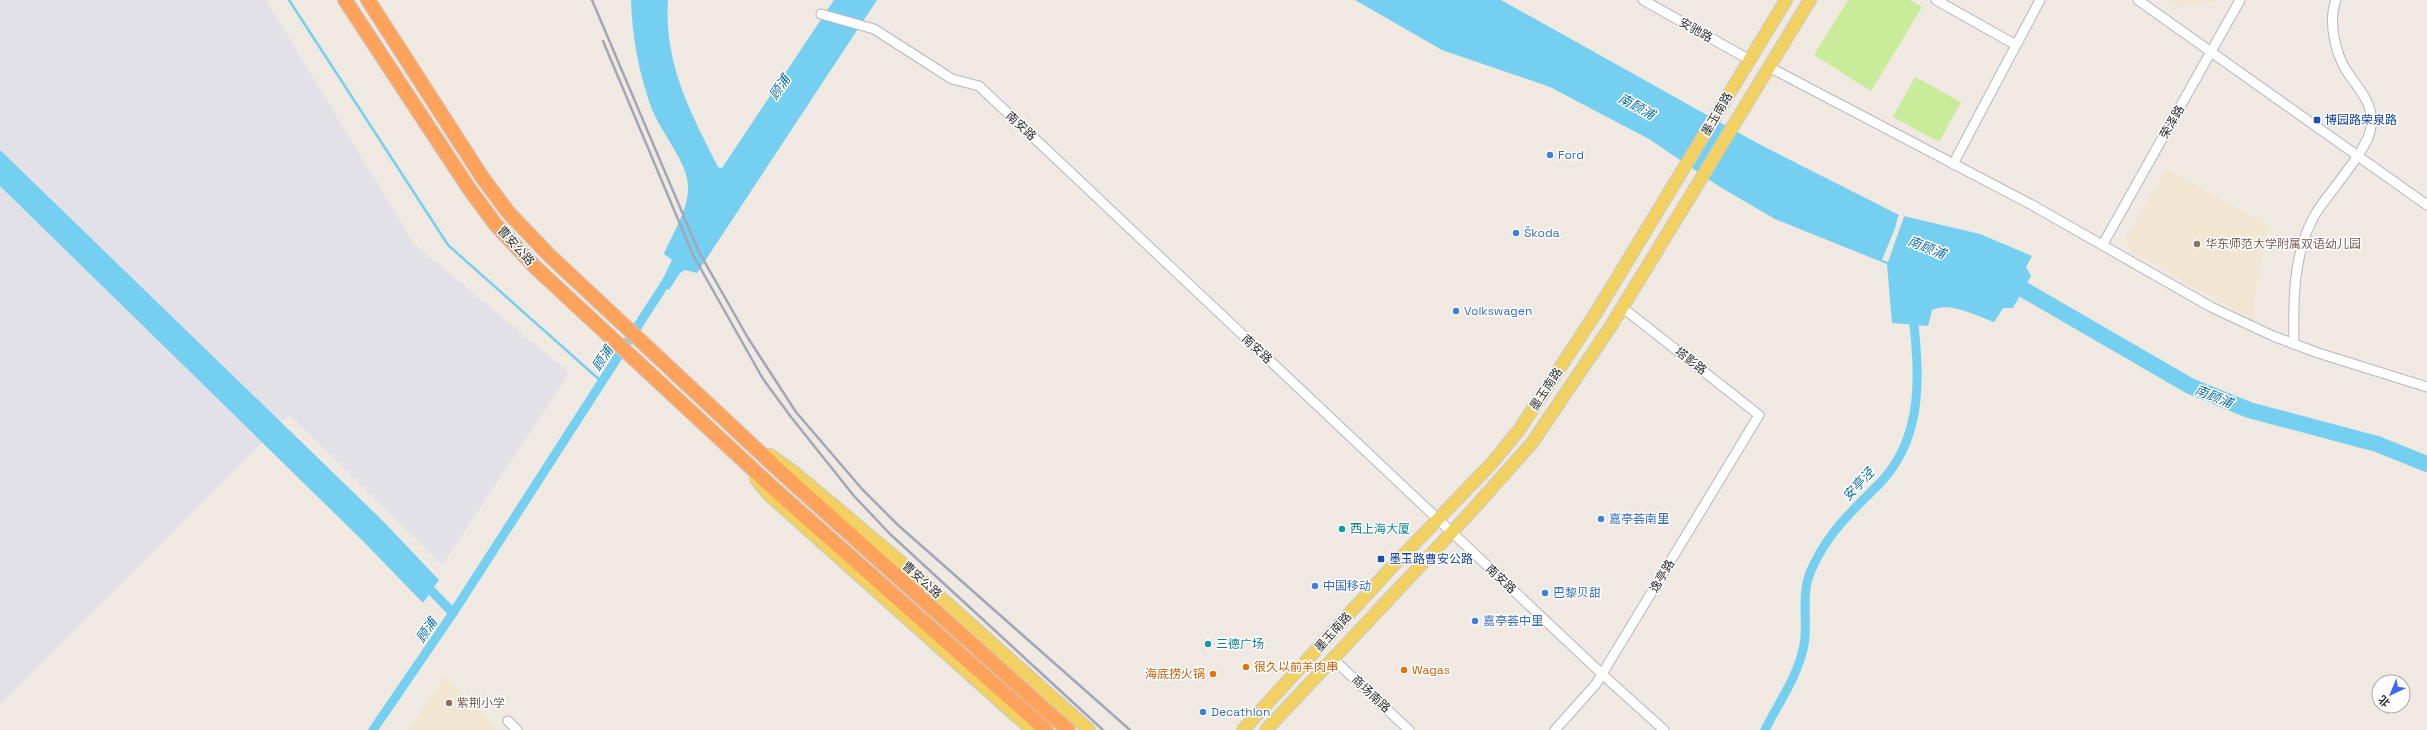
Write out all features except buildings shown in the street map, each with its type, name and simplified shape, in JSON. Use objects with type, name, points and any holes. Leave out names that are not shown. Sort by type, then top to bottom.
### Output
[{"type":"highway","name":"曹安公路","points":[[345,0],[462,178],[496,225],[534,267],[734,452],[1046,730]]},
{"type":"highway","name":"曹安公路","points":[[368,0],[453,135],[508,212],[550,256],[747,440],[1068,730]]},
{"type":"main road","name":"墨玉南路","points":[[1242,730],[1390,569],[1439,520],[1492,463],[1519,430],[1594,316],[1786,0]]},
{"type":"main road","name":"墨玉南路","points":[[1266,730],[1332,658],[1506,475],[1532,443],[1587,366],[1810,0]]},
{"type":"main road","name":"曹安公路","points":[[747,440],[794,472],[900,561],[1088,730]]},
{"type":"main road","name":"曹安公路","points":[[734,452],[769,495],[1032,730]]},
{"type":"street","name":"安驰路","points":[[1643,0],[1750,60]]},
{"type":"street","points":[[1936,0],[2016,45]]},
{"type":"street","points":[[1953,164],[2040,0]]},
{"type":"street","points":[[2138,0],[2212,51],[2427,205]]},
{"type":"street","name":"荣泽路","points":[[2103,244],[2240,0]]},
{"type":"street","points":[[2294,344],[2293,317],[2296,276],[2308,227],[2357,155],[2368,137],[2371,127],[2371,112],[2365,96],[2346,71],[2339,57],[2333,22],[2336,0]]},
{"type":"street","name":"南安路","points":[[821,14],[874,29],[952,79],[979,86],[1602,674],[1664,730]]},
{"type":"street","points":[[1769,67],[2103,244],[2211,307],[2294,344],[2427,387]]},
{"type":"street","name":"塔影路","points":[[1623,308],[1760,415]]},
{"type":"street","name":"逸亭路","points":[[1555,730],[1602,674],[1760,415]]},
{"type":"street","name":"商场南路","points":[[1332,658],[1409,730]]},
{"type":"street","points":[[508,721],[516,730]]},
{"type":"shaded area","points":[[0,0],[266,0],[414,244],[569,373],[442,565],[289,415],[0,705]]},
{"type":"shaded area","points":[[2167,0],[2220,0],[2177,8]]},
{"type":"shaded area","name":"华东师范大学附属双语幼儿园","points":[[2167,169],[2269,226],[2256,284],[2254,321],[2131,251],[2126,237]]},
{"type":"shaded area","name":"紫荆小学","points":[[445,677],[500,730],[408,730]]},
{"type":"green space","points":[[1848,0],[1910,0],[1922,7],[1871,91],[1814,55]]},
{"type":"green space","points":[[1915,77],[1961,102],[1939,142],[1893,117]]},
{"type":"water","points":[[631,0],[668,0],[670,44],[680,85],[718,167],[722,168],[834,0],[877,0],[697,273],[685,270],[680,273],[669,290],[660,285],[672,260],[664,254],[680,221],[686,203],[688,195],[687,177],[679,157],[651,107],[640,68],[635,41]]},
{"type":"water","points":[[1355,0],[1501,0],[1757,143],[1899,215],[1980,234],[2032,256],[2026,267],[2031,276],[2013,308],[2003,308],[1994,322],[1963,310],[1947,307],[1932,310],[1928,326],[1892,323],[1887,264],[1775,219],[1720,187],[1649,139],[1550,87],[1442,50]]},
{"type":"water","points":[[0,150],[382,520],[439,580],[423,603],[363,541],[0,186]]},
{"type":"pier","points":[[1899,213],[1905,214],[1888,262],[1882,260],[1895,228]]},
{"type":"waterway","points":[[289,0],[448,245],[602,382]]},
{"type":"waterway","name":"顾浦","points":[[373,730],[453,613],[670,276]]},
{"type":"waterway","name":"南顾浦","points":[[2005,279],[2190,386],[2249,410],[2377,444],[2427,464]]},
{"type":"waterway","name":"安亭泾","points":[[1765,730],[1788,689],[1801,656],[1805,636],[1805,599],[1807,581],[1816,559],[1840,524],[1880,483],[1895,465],[1905,445],[1912,424],[1916,403],[1917,359],[1913,314]]},
{"type":"waterway","points":[[424,583],[453,613]]},
{"type":"railway","points":[[592,0],[699,252],[748,338],[796,412],[862,489],[898,525],[1130,730]]},
{"type":"railway","points":[[603,41],[693,255],[763,379],[791,417],[854,496],[890,534],[1103,730]]},
{"type":"place","name":"博园路荣泉路","points":[[2317,120]]},
{"type":"place","name":"Ford","points":[[1550,155]]},
{"type":"place","name":"Škoda","points":[[1516,233]]},
{"type":"place","name":"华东师范大学附属双语幼儿园","points":[[2197,244]]},
{"type":"place","name":"Volkswagen","points":[[1456,311]]},
{"type":"place","name":"嘉亭荟南里","points":[[1601,519]]},
{"type":"place","name":"西上海大厦","points":[[1342,529]]},
{"type":"place","name":"墨玉路曹安公路","points":[[1381,559]]},
{"type":"place","name":"中国移动","points":[[1315,586]]},
{"type":"place","name":"巴黎贝甜","points":[[1545,593]]},
{"type":"place","name":"嘉亭荟中里","points":[[1475,621]]},
{"type":"place","name":"三德广场","points":[[1208,644]]},
{"type":"place","name":"很久以前羊肉串","points":[[1246,667]]},
{"type":"place","name":"Wagas","points":[[1404,670]]},
{"type":"place","name":"海底捞火锅","points":[[1213,674]]},
{"type":"place","name":"紫荆小学","points":[[449,703]]},
{"type":"place","name":"Decathlon","points":[[1203,712]]}]
